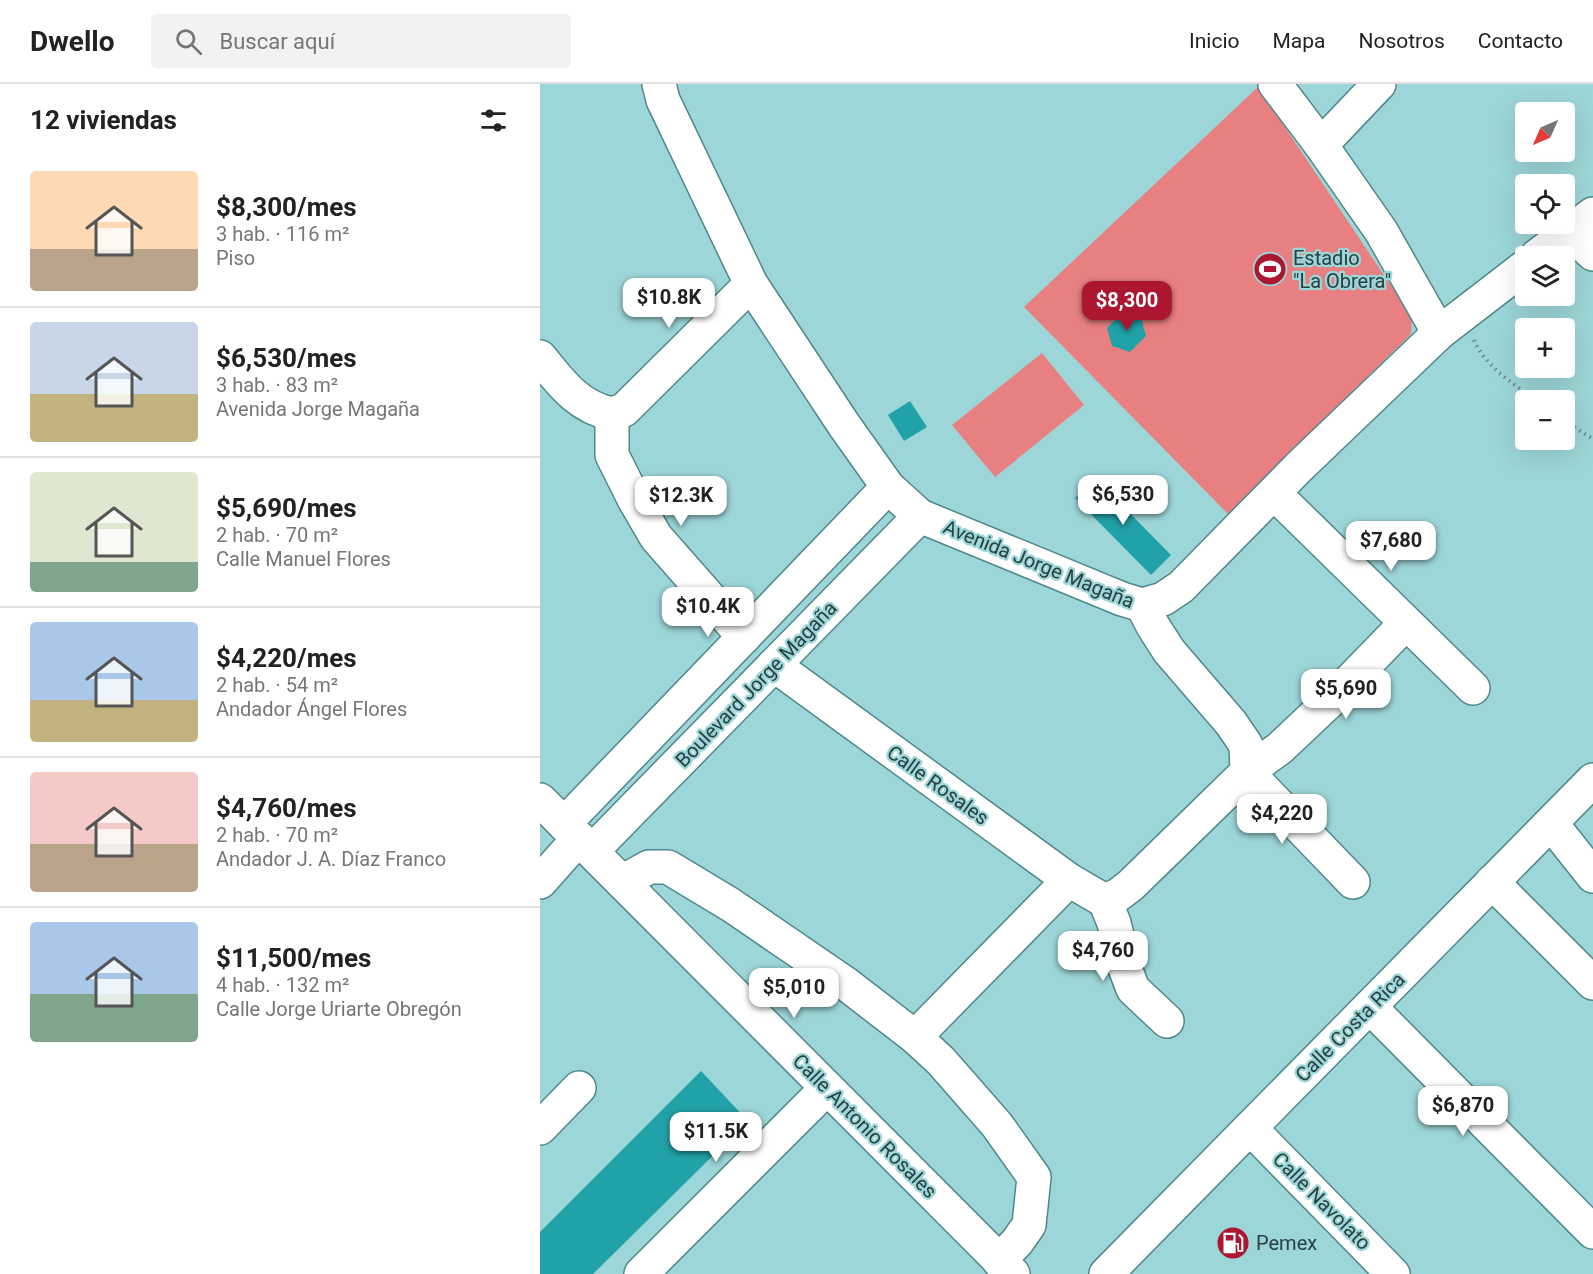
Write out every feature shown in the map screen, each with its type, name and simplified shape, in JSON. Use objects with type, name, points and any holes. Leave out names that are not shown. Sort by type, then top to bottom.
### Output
[{"type":"street","name":"Avenida Jorge Magaña","points":[[659,84],[663,100],[751,284],[888,487],[920,516],[1142,606],[1163,599],[1181,587],[1274,493],[1451,324],[1515,275]]},
{"type":"street","points":[[1275,84],[1322,145],[1381,231],[1451,324]]},
{"type":"street","points":[[1322,145],[1379,84]]},
{"type":"street","points":[[1550,246],[1581,223],[1593,254]]},
{"type":"street","points":[[540,357],[574,396],[598,411],[612,414],[624,410],[751,284]]},
{"type":"street","points":[[612,414],[612,455],[656,537],[744,637]]},
{"type":"street","name":"Boulevard Jorge Magaña","points":[[578,838],[744,637],[888,487]]},
{"type":"street","points":[[1274,493],[1473,688]]},
{"type":"street","name":"Boulevard Jorge Magaña","points":[[578,838],[774,665],[920,516]]},
{"type":"street","points":[[1142,606],[1169,651],[1231,723],[1246,745],[1247,772],[1353,882]]},
{"type":"street","points":[[1167,1021],[1133,989],[1125,968],[1114,922],[1105,901],[1131,885],[1247,772],[1280,748],[1332,699],[1406,623]]},
{"type":"street","name":"Calle Rosales","points":[[774,665],[1068,880],[1105,901]]},
{"type":"street","name":"Calle Costa Rica","points":[[1109,1273],[1593,780]]},
{"type":"street","name":"Calle Antonio Rosales","points":[[540,800],[1006,1267]]},
{"type":"street","points":[[1551,823],[1593,876]]},
{"type":"street","points":[[540,882],[578,838]]},
{"type":"street","points":[[622,882],[649,867],[668,867],[731,905],[845,983],[915,1037],[941,1061],[997,1125],[1034,1177],[1029,1225],[1017,1242],[1006,1267]]},
{"type":"street","points":[[915,1037],[1068,880]]},
{"type":"street","points":[[1492,882],[1593,983]]},
{"type":"street","points":[[1370,1007],[1593,1232]]},
{"type":"street","points":[[540,1128],[579,1088]]},
{"type":"street","points":[[641,1274],[827,1088]]},
{"type":"street","name":"Calle Navolato","points":[[1250,1128],[1394,1274]]},
{"type":"path","points":[[1451,324],[1509,381],[1522,390]]},
{"type":"path","points":[[1575,428],[1593,439]]},
{"type":"shaded area","points":[[1258,87],[1412,317],[1411,334],[1230,516],[1024,307]]},
{"type":"shaded area","points":[[1042,353],[1084,405],[995,477],[952,425]]},
{"type":"building","points":[[1123,312],[1141,318],[1146,336],[1130,352],[1112,346],[1107,328]]},
{"type":"building","points":[[910,401],[927,427],[904,441],[888,415]]},
{"type":"building","points":[[1095,478],[1171,555],[1151,575],[1075,498]]},
{"type":"building","points":[[701,1071],[748,1121],[593,1274],[540,1274],[540,1232]]},
{"type":"place","name":"Estadio \"La Obrera\"","points":[[1270,269]]},
{"type":"place","name":"Pemex","points":[[1233,1243]]}]
